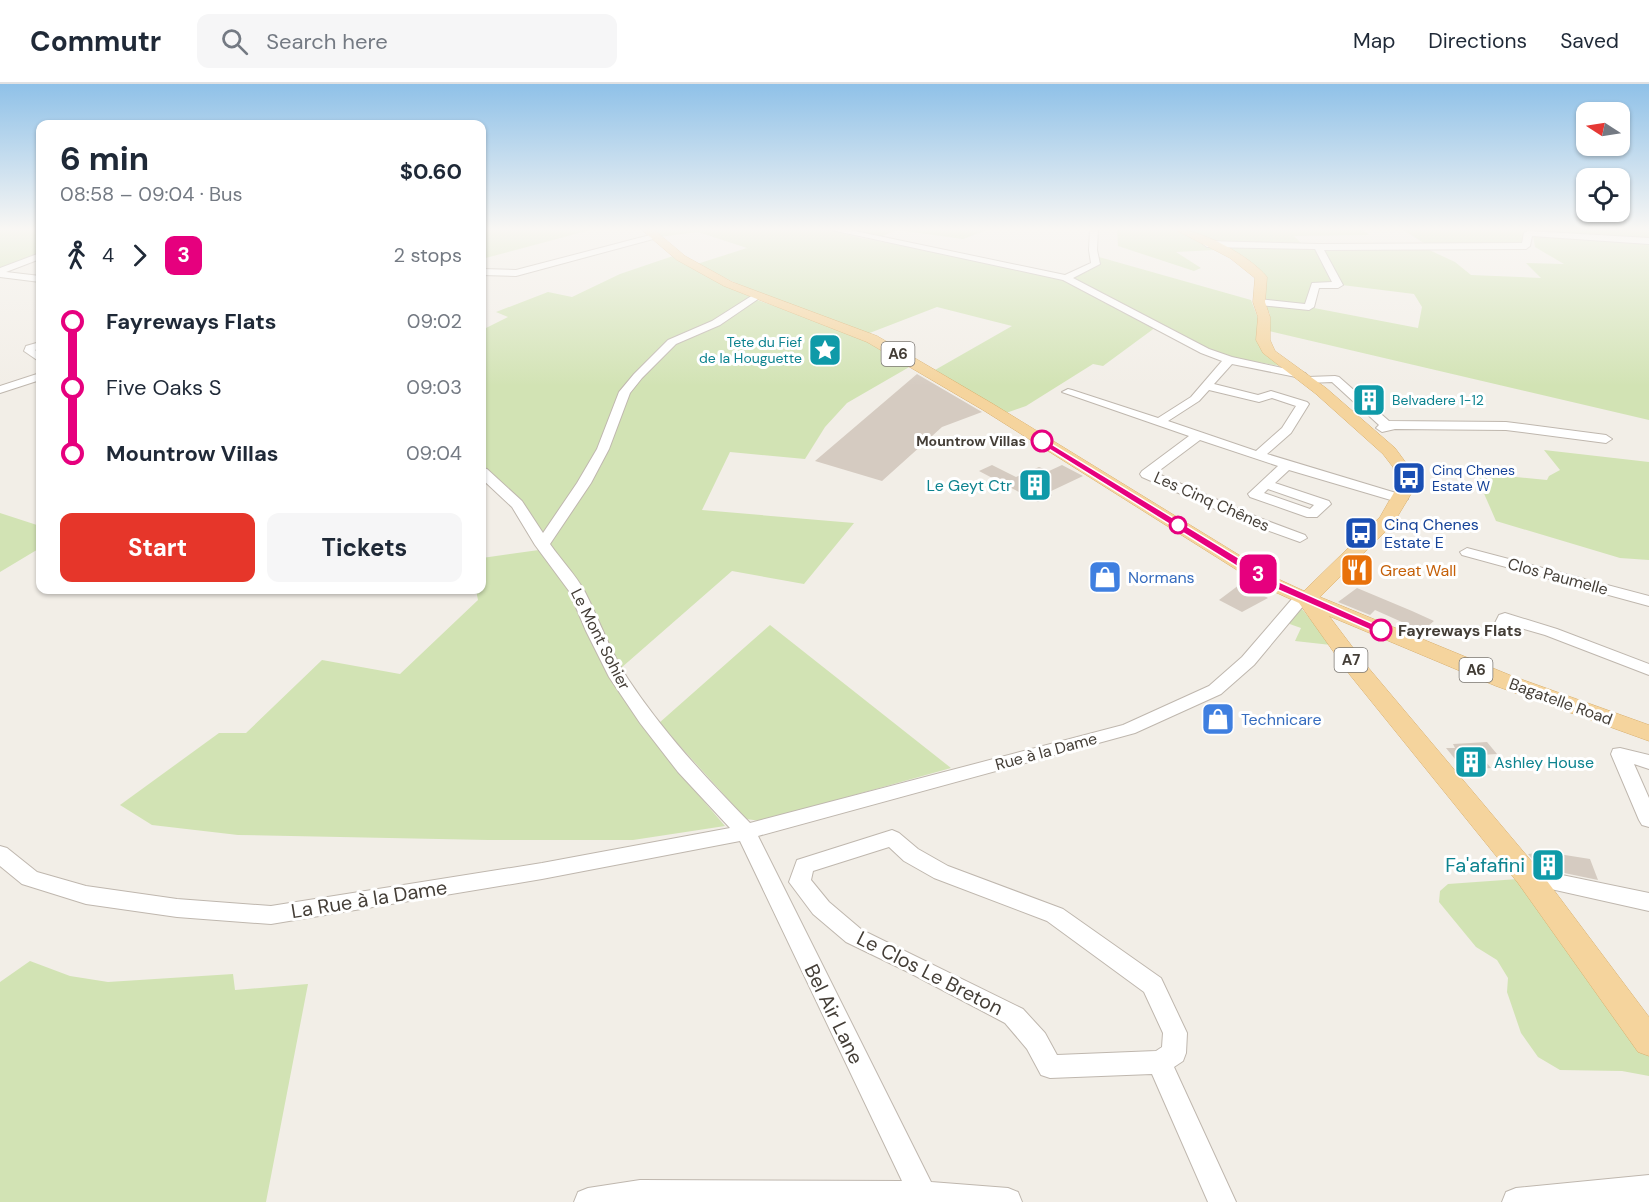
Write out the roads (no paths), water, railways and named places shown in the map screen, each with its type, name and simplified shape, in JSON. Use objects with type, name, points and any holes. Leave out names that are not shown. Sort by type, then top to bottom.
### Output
[{"type":"main road","name":"A6","points":[[723,281],[756,297],[872,339],[988,407],[1271,583],[1306,599]]},
{"type":"main road","points":[[1261,281],[1259,302],[1264,317],[1265,346],[1270,353],[1305,378],[1389,451],[1401,467],[1406,489],[1387,520],[1306,599]]},
{"type":"main road","name":"Bagatelle Road","points":[[1306,599],[1334,620],[1649,733]]},
{"type":"main road","name":"A7","points":[[1334,620],[1644,1027]]},
{"type":"street","points":[[1072,281],[1205,351],[1229,360],[1305,378],[1335,379],[1389,428],[1363,429]]},
{"type":"street","points":[[1259,302],[1309,306],[1315,285],[1338,285],[1336,281]]},
{"type":"street","points":[[542,544],[584,483],[603,449],[625,392],[638,376],[672,342],[716,323],[756,297]]},
{"type":"street","points":[[36,346],[30,348],[29,351],[36,356]]},
{"type":"street","points":[[1159,422],[1195,399],[1229,360]]},
{"type":"street","points":[[0,390],[36,377]]},
{"type":"street","points":[[1208,386],[1259,399],[1271,394],[1302,404],[1287,430],[1259,455]]},
{"type":"street","points":[[1068,392],[1287,465],[1401,499]]},
{"type":"street","points":[[1337,400],[1356,399]]},
{"type":"street","points":[[1386,425],[1506,426],[1606,439]]},
{"type":"street","name":"Les Cinq Chênes","points":[[1199,435],[1147,474],[1252,520],[1300,538]]},
{"type":"street","points":[[1266,484],[1287,465]]},
{"type":"street","name":"Le Mont Sohier","points":[[486,476],[517,504],[542,544],[577,591],[594,631],[618,677],[646,719],[685,767],[746,832]]},
{"type":"street","name":"Clos Paumelle","points":[[1467,552],[1649,601]]},
{"type":"street","name":"Rue à la Dame","points":[[746,832],[1129,729],[1215,690],[1248,661],[1298,602],[1306,599]]},
{"type":"street","points":[[1502,625],[1505,618],[1551,632],[1649,670]]},
{"type":"street","points":[[1649,762],[1620,754],[1649,820]]},
{"type":"street","name":"La Rue à la Dame","points":[[0,855],[30,878],[86,895],[177,908],[271,915],[542,871],[746,832]]},
{"type":"street","name":"Bel Air Lane","points":[[746,832],[923,1195]]},
{"type":"street","name":"Le Clos Le Breton","points":[[892,838],[911,855],[940,873],[1055,915],[1153,985],[1175,1033],[1173,1053],[1159,1062],[1050,1067],[1036,1041],[1014,1016],[916,964],[854,936],[821,908],[800,882],[804,866],[892,838]]},
{"type":"street","points":[[1528,876],[1649,902]]},
{"type":"street","points":[[1159,1062],[1222,1202]]},
{"type":"street","points":[[1516,1202],[1649,1189]]},
{"type":"street","points":[[588,1202],[640,1194],[923,1195],[1008,1202]]},
{"type":"place","name":"Tete du Fief de la Houguette","points":[[825,350]]},
{"type":"place","name":"Belvadere 1-12","points":[[1369,400]]},
{"type":"place","name":"Mountrow Villas","points":[[1042,441]]},
{"type":"place","name":"Cinq Chenes Estate W","points":[[1409,478]]},
{"type":"place","name":"Le Geyt Ctr","points":[[1035,485]]},
{"type":"place","name":"Cinq Chenes Estate E","points":[[1361,533]]},
{"type":"place","name":"Great Wall","points":[[1357,570]]},
{"type":"place","name":"Normans","points":[[1105,577]]},
{"type":"place","name":"Fayreways Flats","points":[[1381,630]]},
{"type":"place","name":"Technicare","points":[[1218,719]]},
{"type":"place","name":"Ashley House","points":[[1471,762]]},
{"type":"place","name":"Fa'afafini","points":[[1548,865]]}]
